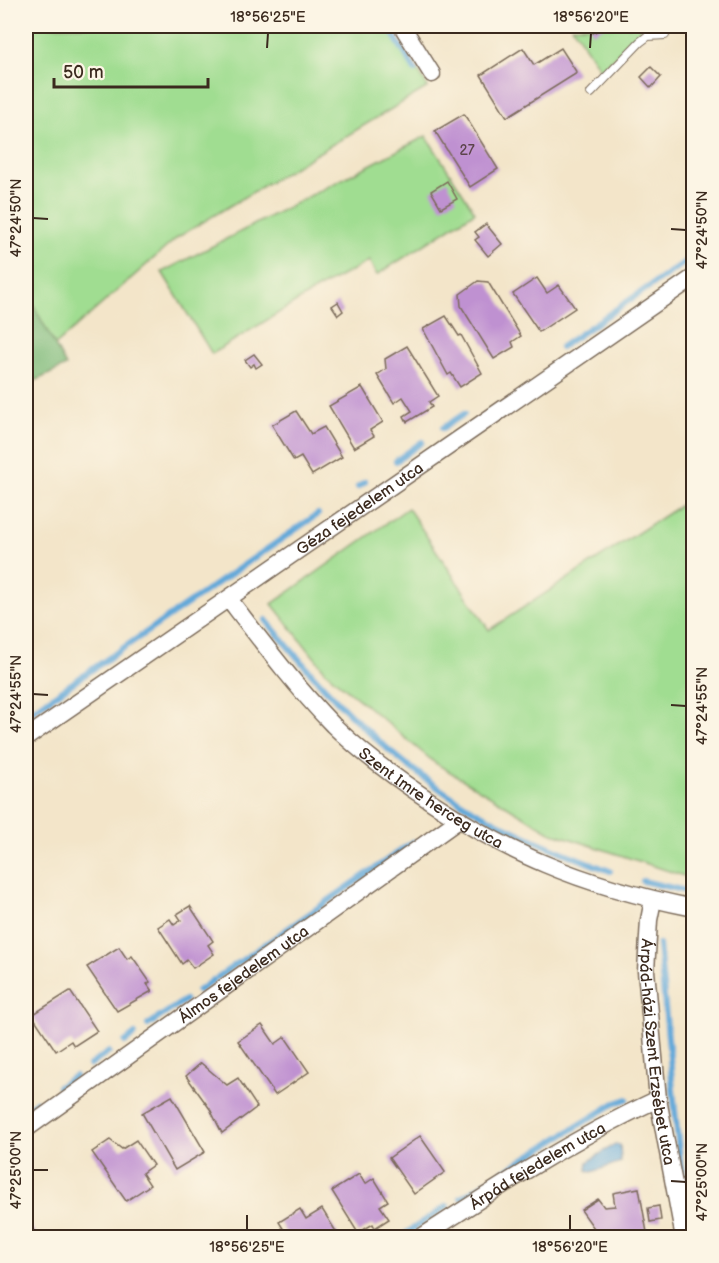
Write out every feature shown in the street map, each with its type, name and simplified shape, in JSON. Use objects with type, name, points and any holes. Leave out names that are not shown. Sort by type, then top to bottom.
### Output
[{"type":"street","points":[[402,26],[432,74]]},
{"type":"street","name":"Géza fejedelem utca","points":[[26,738],[693,277]]},
{"type":"street","name":"Szent Imre herceg utca","points":[[229,599],[276,660],[334,726],[396,776],[460,819],[545,864],[653,900],[693,908]]},
{"type":"street","name":"Álmos fejedelem utca","points":[[26,1129],[460,819]]},
{"type":"street","name":"Árpád-házi Szent Erzsébet utca","points":[[653,900],[649,920],[646,971],[658,1099],[684,1238]]},
{"type":"street","name":"Árpád fejedelem utca","points":[[420,1238],[524,1170],[594,1130],[658,1099]]},
{"type":"lane","points":[[591,93],[640,42],[648,36],[665,35]]},
{"type":"green space","points":[[26,26],[390,26],[428,87],[178,237],[26,371]]},
{"type":"green space","points":[[572,26],[641,26],[639,32],[601,71]]},
{"type":"green space","points":[[426,136],[475,212],[377,275],[369,261],[317,289],[212,354],[162,272]]},
{"type":"green space","points":[[26,291],[66,366],[35,381],[26,364]]},
{"type":"green space","points":[[693,497],[693,879],[550,832],[435,763],[326,672],[272,604],[408,508],[489,630]]},
{"type":"water","points":[[615,1144],[620,1145],[621,1162],[592,1172],[587,1170],[588,1162]]},
{"type":"building","points":[[589,26],[606,26],[593,33]]},
{"type":"building","points":[[523,48],[534,65],[561,48],[577,73],[507,117],[481,75]]},
{"type":"building","points":[[651,67],[661,77],[651,88],[641,77]]},
{"type":"building","points":[[464,114],[498,169],[470,187],[435,131]]},
{"type":"building","points":[[447,181],[457,199],[441,208],[431,191]]},
{"type":"building","points":[[486,224],[502,244],[488,256],[475,240],[479,237],[475,232]]},
{"type":"building","points":[[537,278],[547,293],[559,285],[575,308],[539,332],[513,294]]},
{"type":"building","points":[[478,281],[488,282],[521,336],[512,342],[514,347],[494,359],[461,306],[460,294]]},
{"type":"building","points":[[338,302],[343,311],[338,315],[332,306]]},
{"type":"building","points":[[446,316],[459,336],[461,335],[482,373],[460,387],[451,373],[448,375],[423,329]]},
{"type":"building","points":[[407,346],[438,396],[429,402],[432,407],[407,422],[404,416],[412,411],[403,397],[394,403],[377,375],[386,369],[385,359]]},
{"type":"building","points":[[254,354],[262,364],[256,368],[254,364],[250,367],[245,360]]},
{"type":"building","points":[[362,387],[383,422],[370,430],[374,436],[354,448],[329,406]]},
{"type":"building","points":[[296,411],[311,434],[324,427],[342,457],[312,475],[301,457],[294,461],[272,425]]},
{"type":"building","points":[[190,906],[213,941],[208,945],[214,954],[193,968],[187,960],[182,964],[158,927],[170,919],[174,925],[181,920],[177,914]]},
{"type":"building","points":[[119,947],[127,959],[132,956],[150,982],[147,984],[152,991],[117,1011],[87,967]]},
{"type":"building","points":[[70,991],[97,1031],[74,1046],[71,1041],[56,1051],[32,1015]]},
{"type":"building","points":[[262,1025],[275,1044],[285,1037],[309,1072],[275,1095],[238,1041]]},
{"type":"building","points":[[201,1063],[227,1085],[238,1078],[257,1107],[222,1133],[210,1109],[186,1076]]},
{"type":"building","points":[[172,1096],[205,1152],[175,1170],[142,1113]]},
{"type":"building","points":[[420,1136],[445,1172],[414,1194],[389,1158]]},
{"type":"building","points":[[110,1140],[122,1149],[136,1140],[153,1165],[142,1173],[150,1185],[126,1201],[92,1152]]},
{"type":"building","points":[[359,1174],[365,1184],[374,1178],[388,1201],[380,1206],[389,1219],[375,1228],[373,1224],[358,1233],[332,1191]]},
{"type":"building","points":[[639,1188],[648,1238],[621,1238],[621,1235],[617,1238],[601,1238],[581,1210],[598,1199],[604,1207],[615,1206],[613,1193]]},
{"type":"building","points":[[659,1206],[661,1220],[650,1222],[648,1208]]},
{"type":"building","points":[[300,1209],[306,1219],[322,1209],[340,1238],[289,1238],[279,1222]]},
{"type":"building","points":[[26,1218],[38,1238],[26,1238]]},
{"type":"building","points":[[248,1232],[251,1238],[239,1238]]},
{"type":"waterway","points":[[388,26],[415,70]]},
{"type":"waterway","points":[[561,347],[691,258]]},
{"type":"waterway","points":[[443,428],[464,414]]},
{"type":"waterway","points":[[396,461],[422,442]]},
{"type":"waterway","points":[[358,487],[365,482]]},
{"type":"waterway","points":[[26,715],[318,514]]},
{"type":"waterway","points":[[266,620],[310,672],[358,721],[383,745],[436,786],[482,815],[518,833],[610,871]]},
{"type":"waterway","points":[[218,977],[413,842]]},
{"type":"waterway","points":[[643,881],[694,893]]},
{"type":"waterway","points":[[659,944],[680,1162],[694,1236]]},
{"type":"waterway","points":[[198,991],[213,980]]},
{"type":"waterway","points":[[148,1025],[185,1000]]},
{"type":"waterway","points":[[125,1042],[135,1034]]},
{"type":"waterway","points":[[90,1065],[109,1052]]},
{"type":"waterway","points":[[58,1087],[75,1076]]},
{"type":"waterway","points":[[461,1198],[615,1103],[627,1099]]},
{"type":"waterway","points":[[26,1110],[36,1102]]},
{"type":"waterway","points":[[399,1238],[447,1206]]}]
